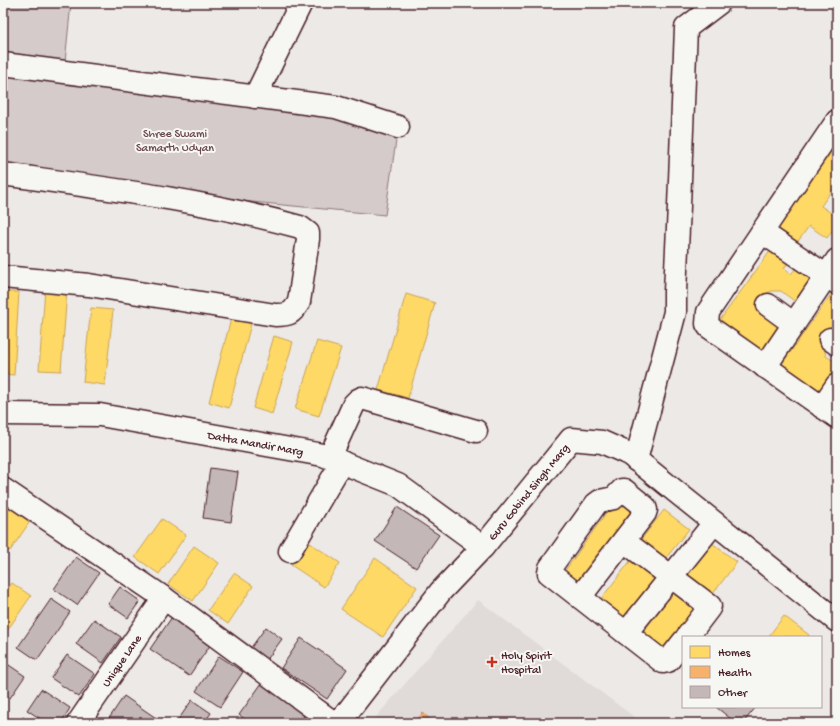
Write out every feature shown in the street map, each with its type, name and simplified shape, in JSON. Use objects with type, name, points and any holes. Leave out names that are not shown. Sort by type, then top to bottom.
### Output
[{"type":"street","points":[[255,97],[301,3]]},
{"type":"street","points":[[636,460],[675,312],[686,28],[719,3]]},
{"type":"street","points":[[3,64],[336,107],[398,127]]},
{"type":"street","points":[[837,121],[708,312],[706,320],[709,327],[830,412],[837,385]]},
{"type":"street","points":[[3,174],[161,197],[224,208],[300,228],[308,233],[299,302],[294,311],[287,315],[275,315],[89,285],[3,277]]},
{"type":"street","points":[[762,232],[834,273],[794,324],[765,367]]},
{"type":"street","points":[[768,305],[794,324]]},
{"type":"street","points":[[290,551],[336,460],[354,404],[358,400],[362,398],[476,430]]},
{"type":"street","name":"Datta Mandir Marg","points":[[3,414],[100,415],[323,455],[398,485],[483,547]]},
{"type":"street","name":"Guru Gobind Singh Marg","points":[[339,723],[441,591],[483,547],[571,439],[602,442],[629,454],[837,622]]},
{"type":"street","points":[[3,489],[164,598],[334,723]]},
{"type":"street","points":[[580,597],[645,513],[645,506],[624,490],[622,490],[614,498],[600,501],[596,504],[549,569],[550,574],[626,633],[666,662],[682,643]]},
{"type":"street","points":[[626,633],[714,523]]},
{"type":"street","points":[[624,541],[710,606],[688,636]]},
{"type":"street","name":"Unique Lane","points":[[78,723],[164,598]]},
{"type":"shaded area","name":"Holy Spirit Hospital","points":[[478,600],[642,723],[371,723]]},
{"type":"green space","name":"Shree Swami Samarth Udyan","points":[[3,3],[71,3],[64,72],[398,127],[385,215],[171,194],[3,166]]},
{"type":"building: Homes","points":[[837,140],[837,183],[821,206],[837,217],[837,224],[827,238],[809,226],[794,247],[773,233]]},
{"type":"building: Homes","points":[[771,250],[788,262],[784,269],[791,274],[796,268],[814,280],[797,303],[781,291],[771,291],[767,294],[765,300],[782,324],[757,359],[714,328]]},
{"type":"building: Homes","points":[[45,289],[67,290],[61,371],[39,370]]},
{"type":"building: Homes","points":[[3,292],[19,292],[14,375],[3,374]]},
{"type":"building: Homes","points":[[832,293],[837,296],[837,331],[823,343],[826,356],[837,363],[837,377],[820,401],[777,371]]},
{"type":"building: Homes","points":[[406,294],[435,303],[408,398],[378,390]]},
{"type":"building: Homes","points":[[91,308],[113,310],[105,385],[83,382]]},
{"type":"building: Homes","points":[[232,315],[252,320],[229,408],[209,402]]},
{"type":"building: Homes","points":[[274,336],[293,342],[272,414],[253,408]]},
{"type":"building: Homes","points":[[317,341],[341,348],[319,416],[295,409]]},
{"type":"building: Homes","points":[[616,499],[635,512],[583,585],[564,572]]},
{"type":"building: Homes","points":[[11,502],[33,517],[10,551],[3,545],[3,513]]},
{"type":"building: Homes","points":[[664,510],[689,529],[661,564],[637,545]]},
{"type":"building: Homes","points":[[162,519],[186,535],[159,574],[135,557]]},
{"type":"building: Homes","points":[[307,541],[340,563],[324,587],[291,565]]},
{"type":"building: Homes","points":[[712,543],[737,562],[712,595],[687,576]]},
{"type":"building: Homes","points":[[194,546],[219,563],[193,601],[168,584]]},
{"type":"building: Homes","points":[[635,555],[660,574],[622,623],[597,604]]},
{"type":"building: Homes","points":[[375,558],[417,587],[383,637],[341,609]]},
{"type":"building: Homes","points":[[234,573],[253,586],[228,624],[208,610]]},
{"type":"building: Homes","points":[[12,583],[31,596],[4,635],[3,596]]},
{"type":"building: Homes","points":[[678,587],[703,606],[667,654],[641,634]]},
{"type":"building: Homes","points":[[784,616],[809,635],[808,636],[769,636]]},
{"type":"building: Health","points":[[423,713],[434,723],[414,723]]},
{"type":"building: Other","points":[[210,468],[238,472],[231,522],[203,518]]},
{"type":"building: Other","points":[[397,507],[439,535],[416,568],[375,541]]},
{"type":"building: Other","points":[[76,557],[99,573],[77,605],[54,589]]},
{"type":"building: Other","points":[[120,587],[140,601],[128,618],[108,604]]},
{"type":"building: Other","points":[[51,599],[70,612],[37,660],[18,647]]},
{"type":"building: Other","points":[[172,617],[211,644],[189,676],[150,649]]},
{"type":"building: Other","points":[[94,619],[121,637],[103,663],[76,644]]},
{"type":"building: Other","points":[[266,627],[282,639],[266,661],[250,649]]},
{"type":"building: Other","points":[[301,638],[347,669],[327,699],[281,668]]},
{"type":"building: Other","points":[[67,655],[95,674],[79,697],[51,678]]},
{"type":"building: Other","points":[[219,656],[243,672],[220,707],[196,691]]},
{"type":"building: Other","points":[[3,661],[25,676],[10,698],[3,693]]},
{"type":"building: Other","points":[[262,683],[306,713],[299,723],[251,723],[239,715]]},
{"type":"building: Other","points":[[41,689],[70,708],[61,723],[47,723],[27,710]]},
{"type":"building: Other","points":[[124,696],[159,720],[157,723],[106,723]]},
{"type":"building: Other","points":[[192,700],[211,713],[204,723],[176,723]]},
{"type":"building: Other","points":[[717,708],[755,708],[743,723],[736,723]]},
{"type":"building: Other","points":[[23,717],[31,723],[19,723]]},
{"type":"place","name":"Holy Spirit Hospital","points":[[492,662]]}]
